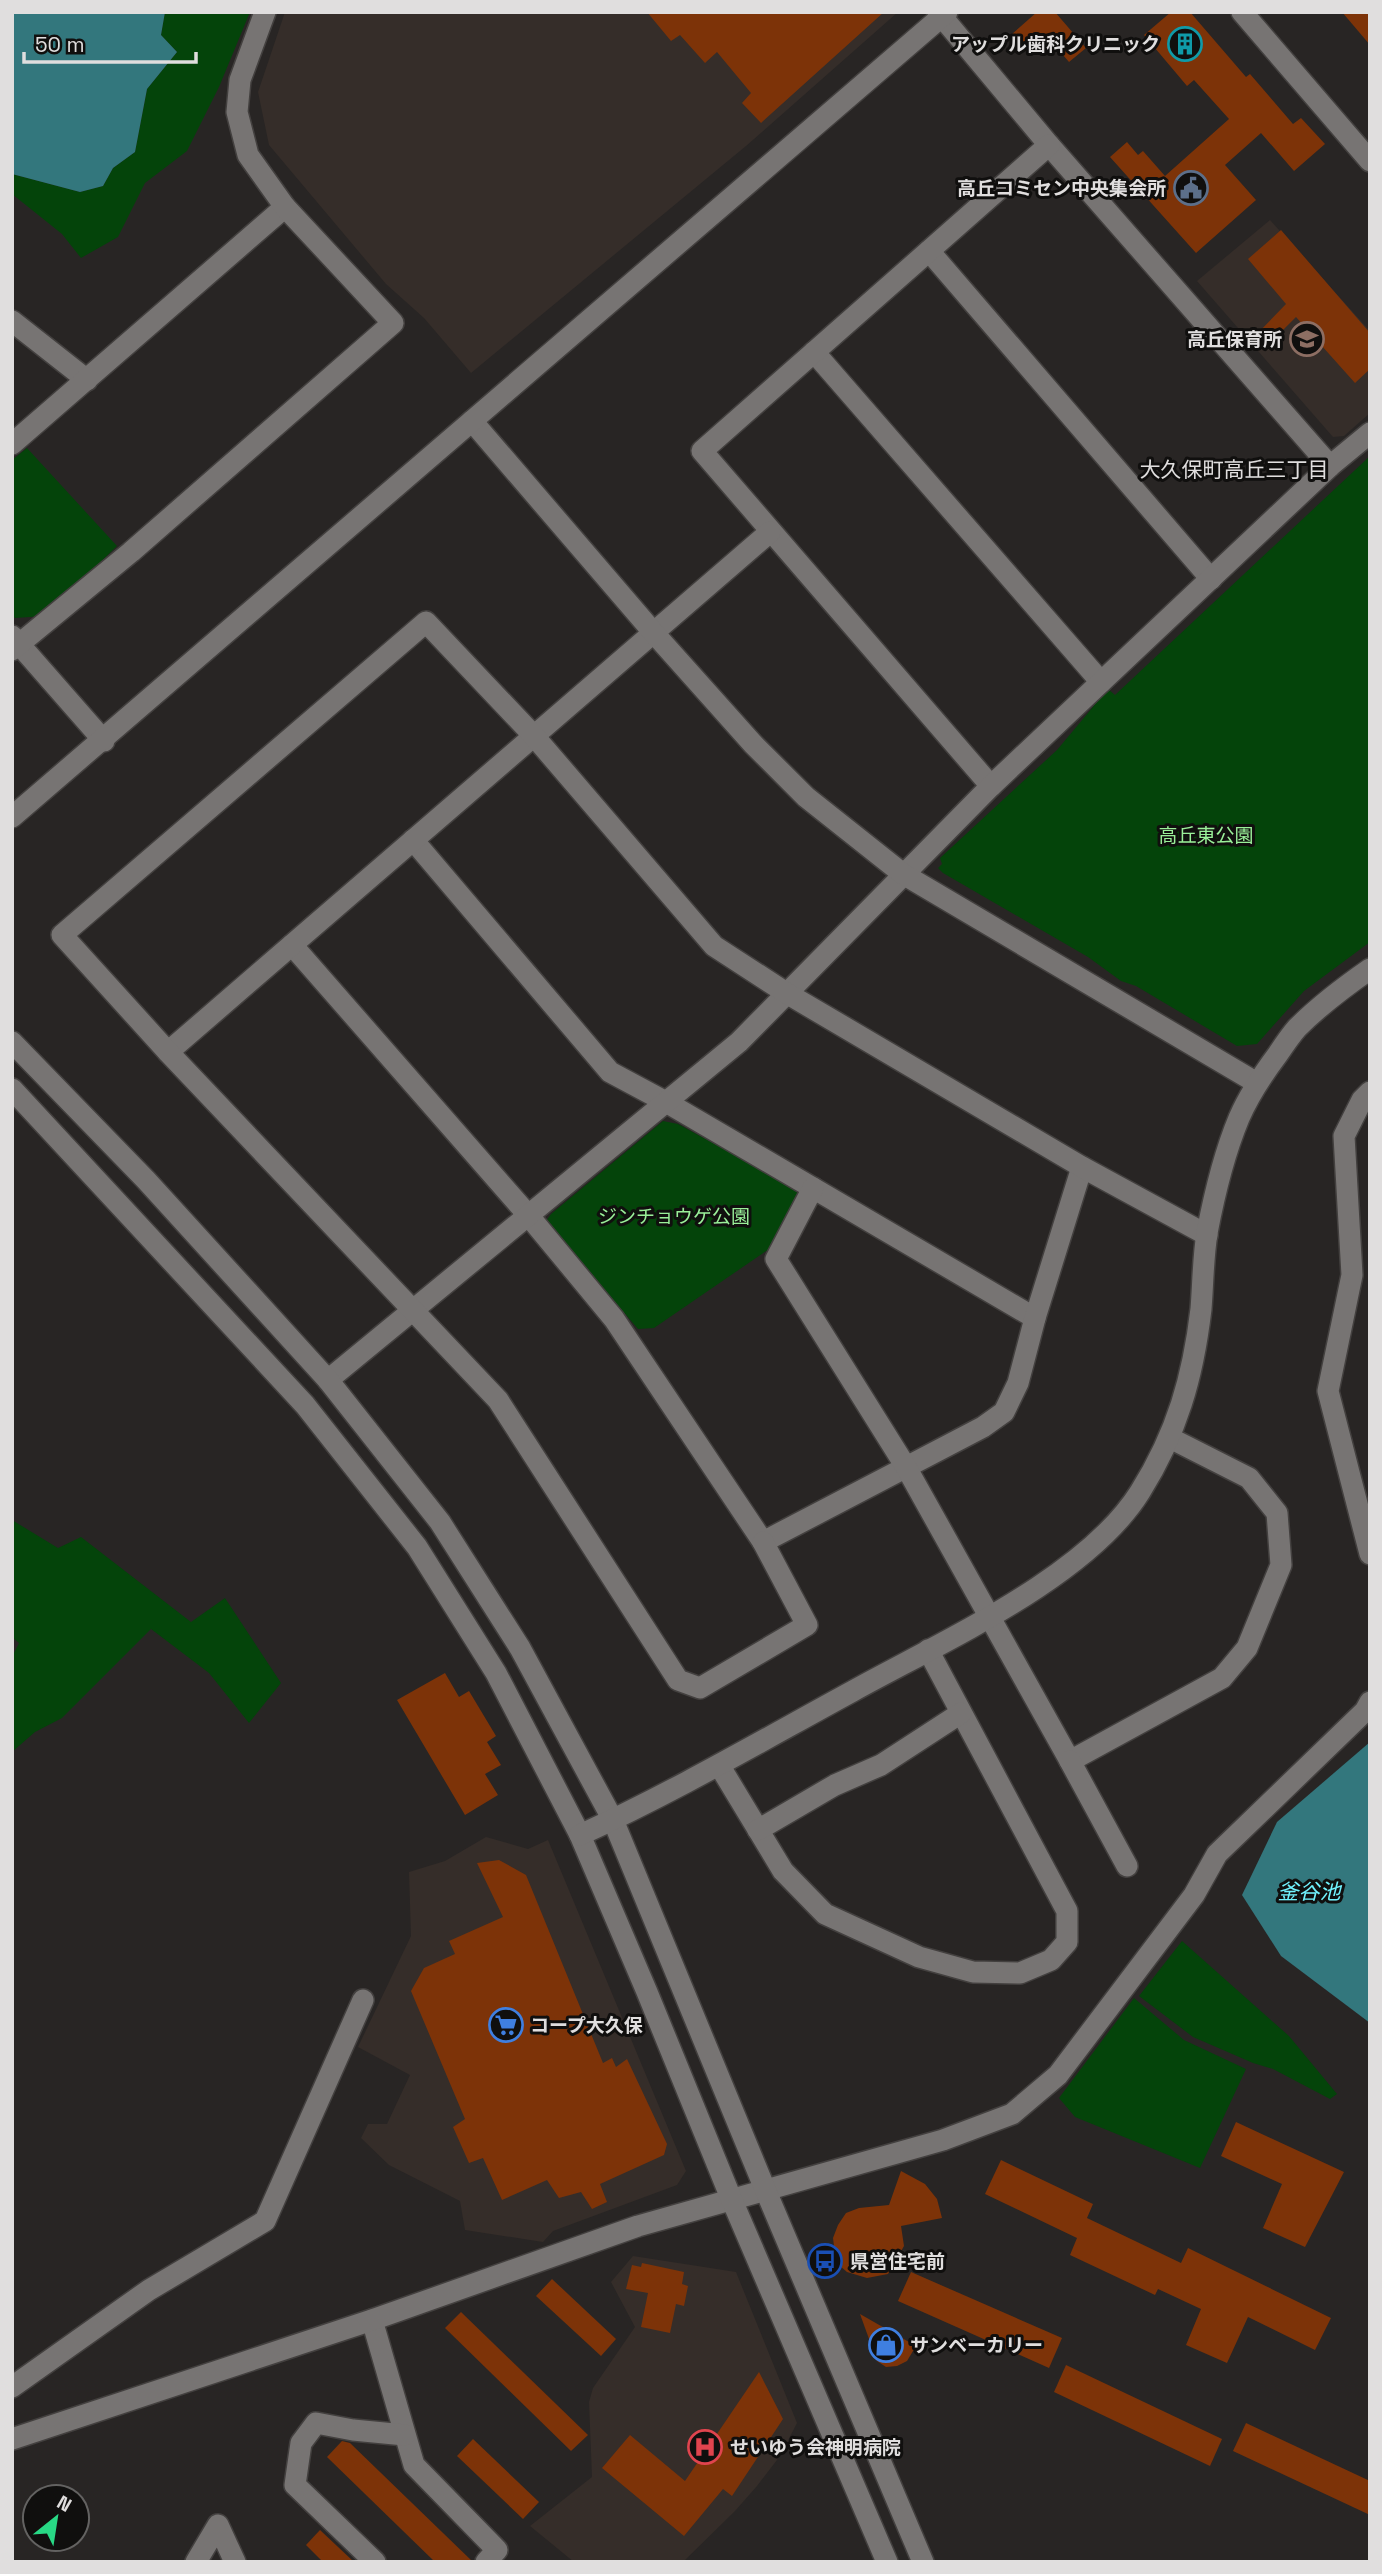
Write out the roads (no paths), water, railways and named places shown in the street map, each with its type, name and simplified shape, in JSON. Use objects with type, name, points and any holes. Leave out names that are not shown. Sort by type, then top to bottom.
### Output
[{"type":"street","points":[[104,741],[15,643],[131,552],[393,323],[285,207],[248,155],[237,112],[240,80],[265,12]]},
{"type":"street","points":[[1242,12],[1370,161]]},
{"type":"street","points":[[12,817],[104,741],[942,14],[1049,145],[1330,466]]},
{"type":"street","points":[[991,786],[702,451],[1049,145]]},
{"type":"street","points":[[12,444],[285,207]]},
{"type":"street","points":[[929,251],[1211,579]]},
{"type":"street","points":[[12,321],[87,380]]},
{"type":"street","points":[[814,352],[1101,682]]},
{"type":"street","points":[[472,421],[653,632],[753,744],[806,797],[904,874],[1257,1083]]},
{"type":"street","points":[[328,1380],[739,1042],[991,786],[1330,466],[1370,433]]},
{"type":"street","points":[[168,1052],[770,532]]},
{"type":"street","points":[[292,945],[528,1215],[614,1319],[763,1542],[807,1625],[700,1688],[678,1680],[498,1400],[168,1052],[62,935],[426,622],[534,736],[714,946],[788,994],[1082,1167],[1207,1235]]},
{"type":"street","points":[[413,840],[610,1072],[1035,1318]]},
{"type":"street","points":[[580,1835],[719,1765],[988,1617],[1040,1586],[1107,1532],[1139,1494],[1170,1438],[1190,1382],[1207,1235],[1235,1130],[1257,1083],[1295,1030],[1333,996],[1370,969]]},
{"type":"street","points":[[12,1042],[146,1180],[328,1380],[440,1522],[520,1648],[613,1820],[923,2562]]},
{"type":"street","points":[[12,1089],[304,1405],[417,1547],[496,1673],[580,1835],[731,2198],[887,2562]]},
{"type":"street","points":[[1370,1092],[1362,1100],[1344,1136],[1352,1275],[1328,1391],[1370,1554]]},
{"type":"street","points":[[763,1542],[983,1427],[1004,1412],[1018,1383],[1035,1318],[1082,1167]]},
{"type":"street","points":[[813,1188],[776,1259],[906,1467],[1127,1866]]},
{"type":"street","points":[[1070,1761],[1222,1678],[1247,1648],[1281,1565],[1278,1513],[1249,1478],[1170,1438]]},
{"type":"street","points":[[719,1765],[783,1871],[825,1914],[919,1957],[973,1972],[1020,1973],[1051,1960],[1067,1942],[1067,1911],[928,1650]]},
{"type":"street","points":[[12,2439],[372,2320],[638,2226],[943,2140],[1012,2114],[1058,2075],[1194,1895],[1217,1854],[1365,1711],[1370,1702]]},
{"type":"street","points":[[758,1830],[835,1785],[881,1765],[961,1713]]},
{"type":"street","points":[[12,2387],[149,2290],[265,2221],[363,2000]]},
{"type":"street","points":[[372,2320],[414,2465],[494,2558]]},
{"type":"street","points":[[375,2562],[295,2485],[301,2443],[316,2423],[405,2435]]},
{"type":"street","points":[[196,2562],[218,2525],[235,2562]]},
{"type":"water","points":[[12,12],[165,12],[161,35],[177,52],[147,89],[135,152],[113,168],[103,186],[80,192],[12,174]]},
{"type":"water","name":"釜谷池","points":[[1370,1742],[1370,2023],[1281,1956],[1242,1895],[1277,1822]]},
{"type":"place","name":"アップル歯科クリニック","points":[[1185,44]]},
{"type":"place","name":"高丘コミセン中央集会所","points":[[1191,188]]},
{"type":"place","name":"高丘保育所","points":[[1307,339]]},
{"type":"place","name":"コープ大久保","points":[[506,2025]]},
{"type":"place","name":"県営住宅前","points":[[825,2261]]},
{"type":"place","name":"サンベーカリー","points":[[886,2345]]},
{"type":"place","name":"せいゆう会神明病院","points":[[705,2447]]},
{"type":"district","name":"大久保町高丘三丁目","points":[[1234,469]]},
{"type":"park label","name":"高丘東公園","points":[[1206,835]]},
{"type":"park label","name":"ジンチョウゲ公園","points":[[674,1216]]}]
